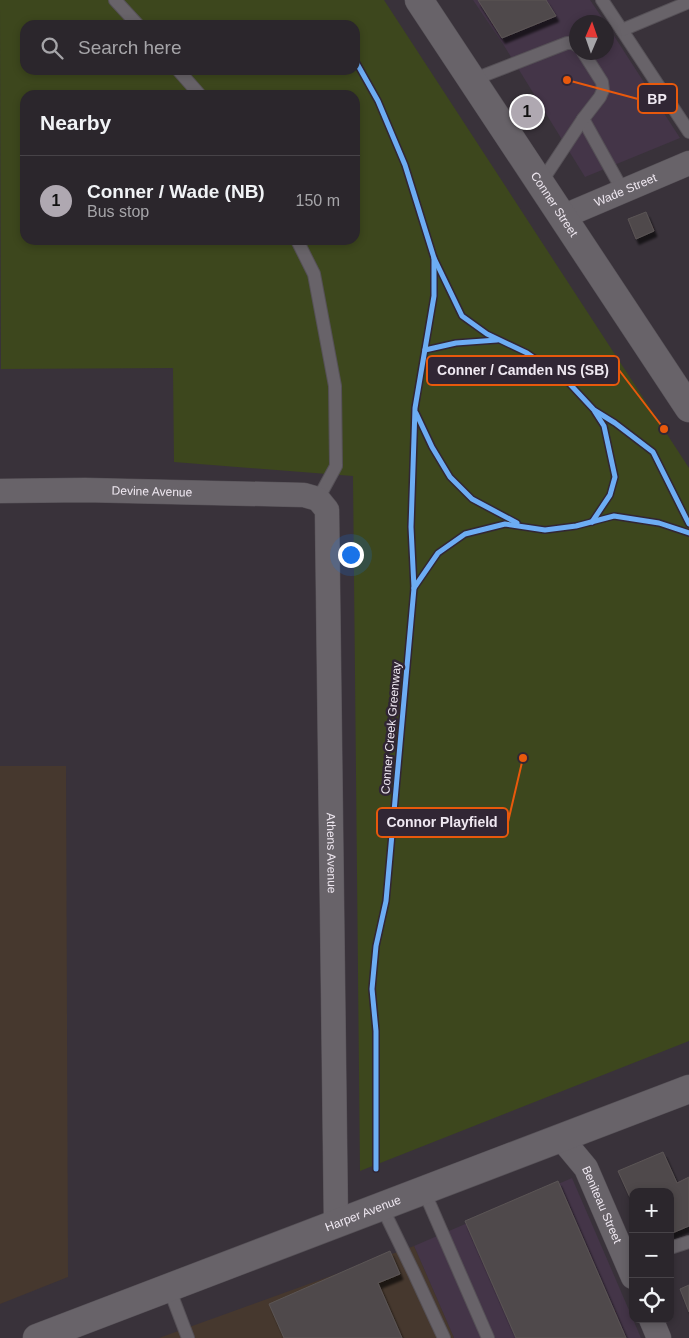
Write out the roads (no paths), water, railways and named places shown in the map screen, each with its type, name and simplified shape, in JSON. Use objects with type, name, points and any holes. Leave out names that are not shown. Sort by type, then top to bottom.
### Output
[{"type":"main road","name":"Conner Street","points":[[419,0],[689,408]]},
{"type":"main road","name":"Harper Avenue","points":[[38,1338],[689,1089]]},
{"type":"street","name":"Wade Street","points":[[562,217],[689,163]]},
{"type":"street","name":"Devine Avenue","points":[[0,491],[95,490],[311,497]]},
{"type":"street","name":"Athens Avenue","points":[[311,497],[327,510],[336,1224]]},
{"type":"street","name":"Beniteau Street","points":[[562,1138],[586,1168],[629,1263]]},
{"type":"street","points":[[653,1323],[659,1338]]},
{"type":"lane","points":[[115,0],[133,20]]},
{"type":"lane","points":[[602,0],[689,132]]},
{"type":"lane","points":[[622,30],[689,2]]},
{"type":"lane","points":[[472,80],[569,43]]},
{"type":"lane","points":[[540,184],[603,90],[602,82],[588,60]]},
{"type":"lane","points":[[182,75],[196,90]]},
{"type":"lane","points":[[584,119],[623,191]]},
{"type":"lane","points":[[300,245],[314,274],[335,386],[336,466],[311,497]]},
{"type":"lane","points":[[424,1191],[488,1338]]},
{"type":"lane","points":[[382,1207],[444,1338]]},
{"type":"lane","points":[[674,1247],[689,1242]]},
{"type":"lane","points":[[169,1288],[183,1330],[188,1338]]},
{"type":"place","name":"BP","points":[[567,80]]},
{"type":"place","name":"Conner / Wade (NB)","points":[[527,112]]},
{"type":"place","name":"Conner / Camden NS (SB)","points":[[664,429]]},
{"type":"place","name":"Connor Playfield","points":[[523,758]]}]
